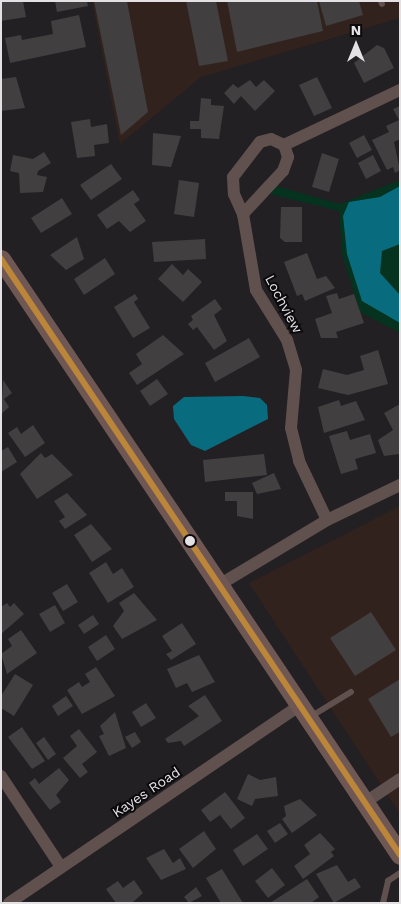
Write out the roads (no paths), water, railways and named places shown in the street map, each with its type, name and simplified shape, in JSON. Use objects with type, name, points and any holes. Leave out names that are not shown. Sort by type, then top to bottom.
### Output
[{"type":"main road","points":[[1,259],[400,855]]},
{"type":"street","points":[[243,214],[283,171],[288,158],[284,145],[400,90]]},
{"type":"street","name":"Lochview","points":[[284,145],[271,139],[260,142],[233,177],[234,194],[243,214],[256,290],[287,340],[296,370],[291,428],[299,461],[327,520]]},
{"type":"street","points":[[219,586],[327,520],[400,485]]},
{"type":"street","name":"Kayes Road","points":[[9,903],[61,867],[303,712]]},
{"type":"street","points":[[1,776],[61,867]]},
{"type":"street","points":[[364,803],[400,779]]},
{"type":"lane","points":[[303,712],[351,692]]},
{"type":"lane","points":[[383,903],[388,881],[400,873]]},
{"type":"water","points":[[400,186],[400,244],[382,251],[380,273],[400,295],[400,323],[362,301],[347,254],[343,216],[349,202],[380,197]]},
{"type":"water","points":[[243,396],[260,398],[267,405],[268,419],[205,451],[191,445],[174,419],[173,406],[184,397]]}]
